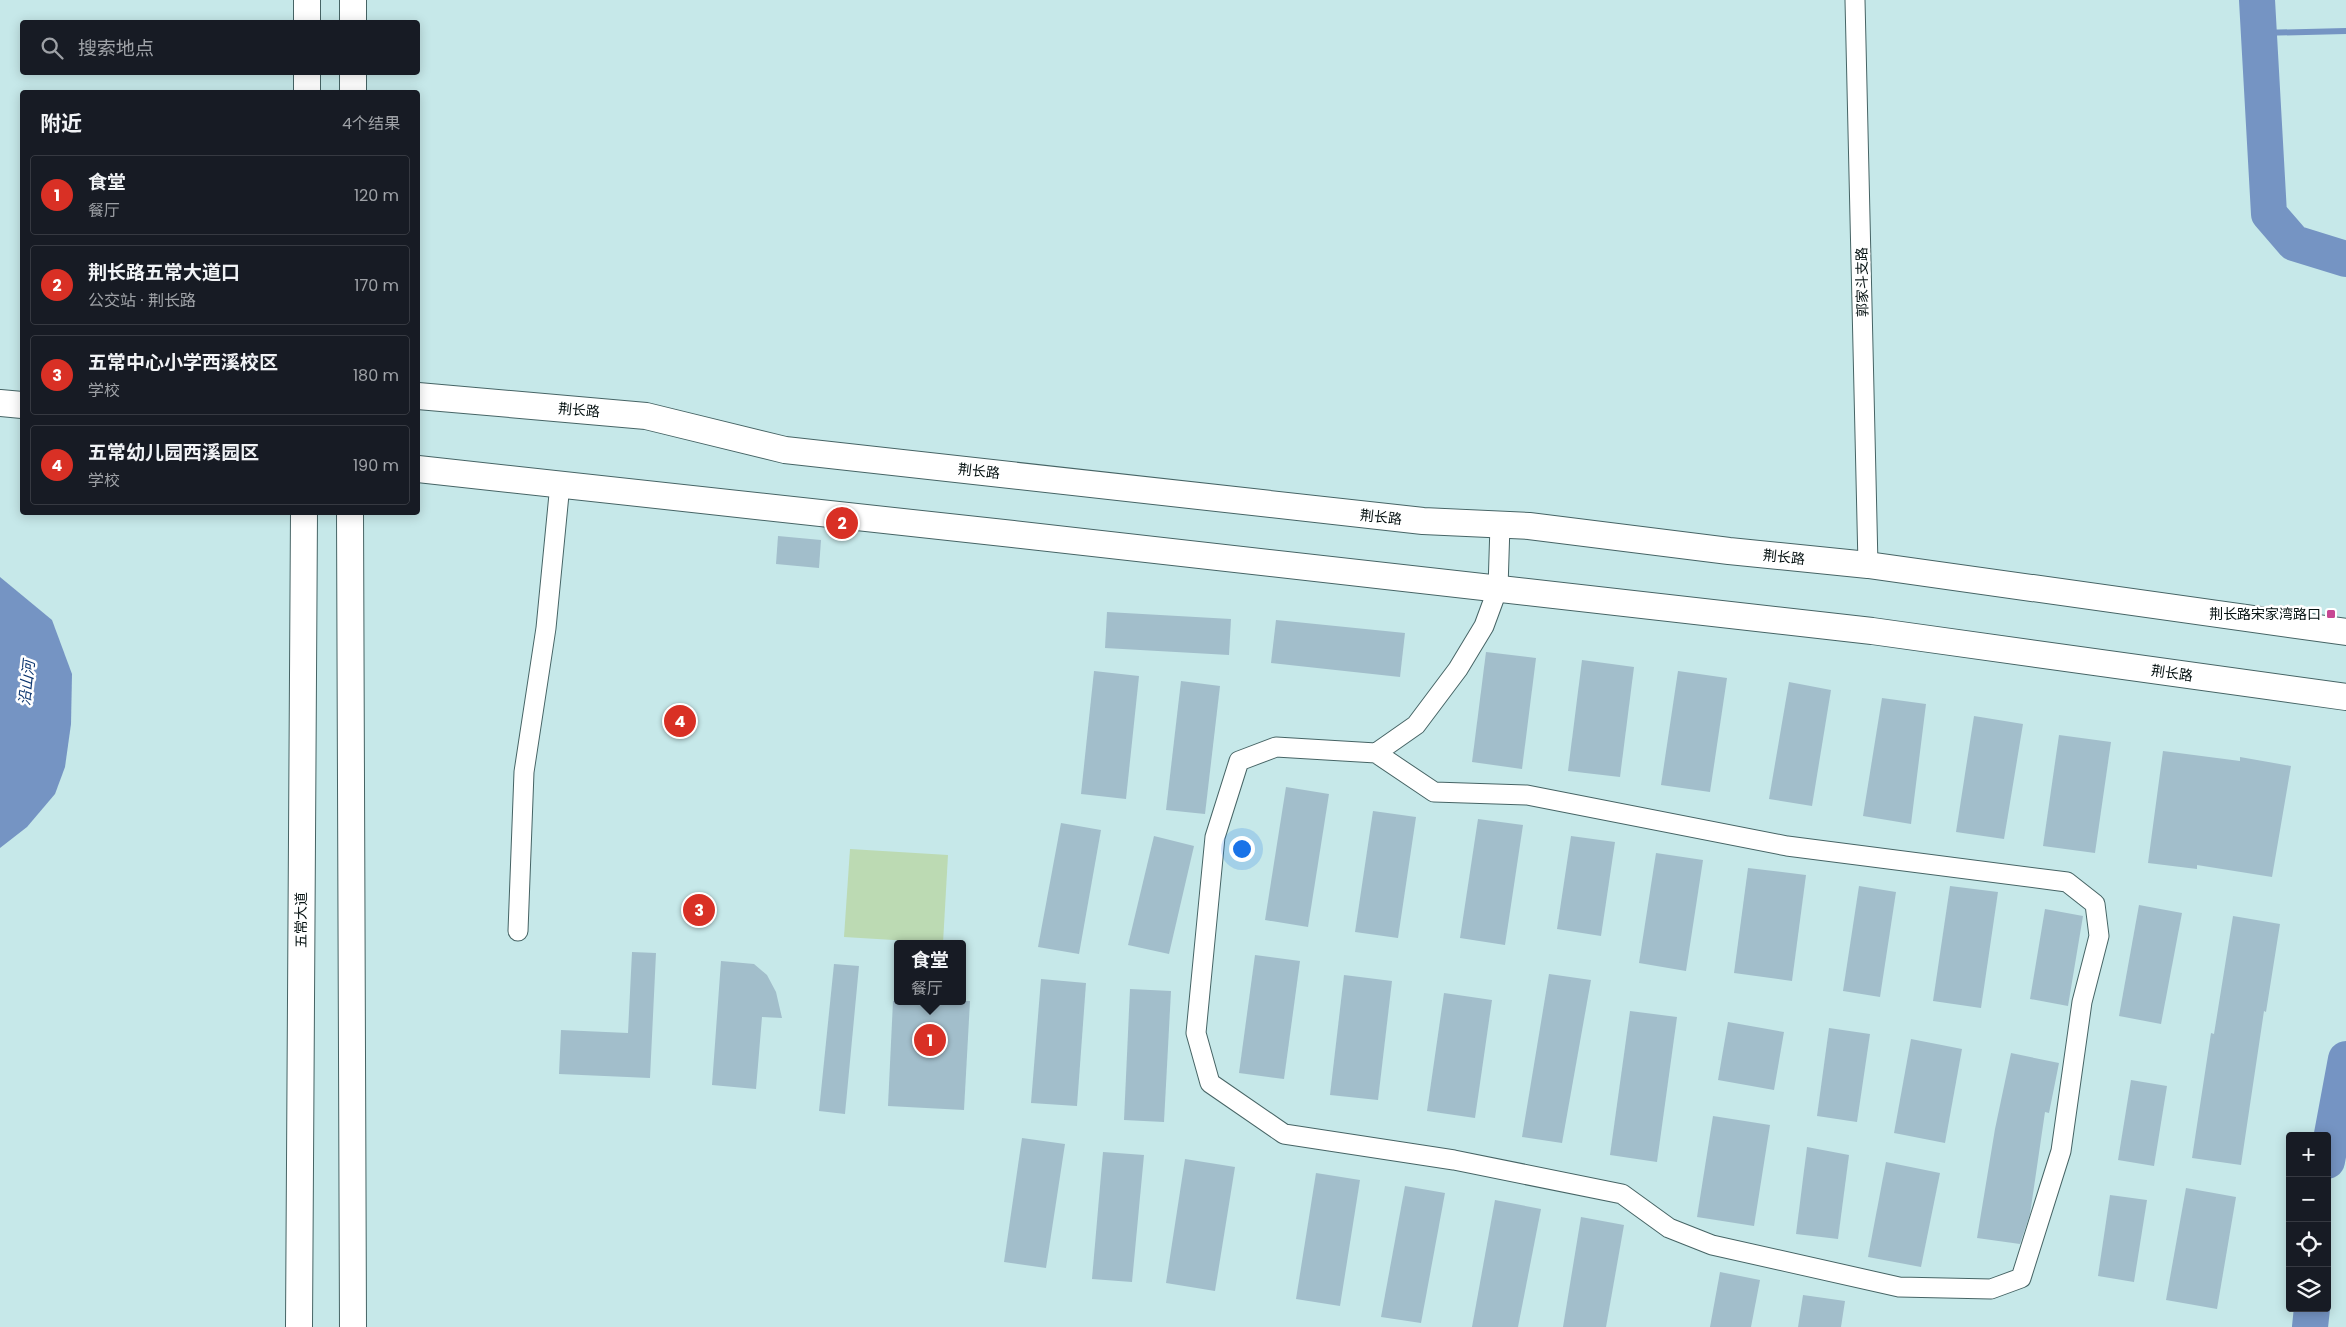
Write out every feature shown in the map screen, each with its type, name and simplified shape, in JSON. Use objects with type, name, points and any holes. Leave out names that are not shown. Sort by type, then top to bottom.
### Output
[{"type":"main road","points":[[307,0],[307,20]]},
{"type":"main road","points":[[353,0],[353,20]]},
{"type":"main road","points":[[307,75],[307,90]]},
{"type":"main road","points":[[353,75],[353,90]]},
{"type":"main road","name":"荆长路","points":[[420,396],[646,416],[785,450],[1423,521],[1529,526],[1730,551],[1868,565],[2346,632]]},
{"type":"main road","points":[[0,403],[20,405]]},
{"type":"main road","name":"荆长路","points":[[420,469],[1872,631],[2346,697]]},
{"type":"main road","name":"五常大道","points":[[299,1327],[304,515]]},
{"type":"main road","points":[[350,515],[353,1327]]},
{"type":"street","name":"郭家斗支路","points":[[1855,0],[1868,565]]},
{"type":"street","points":[[518,931],[524,772],[546,628],[560,484]]},
{"type":"street","points":[[1376,753],[1434,792],[1527,795],[1787,846],[2067,882],[2095,904],[2099,936],[2082,1002],[2061,1151],[2021,1278],[1991,1289],[1899,1287],[1712,1245],[1669,1228],[1622,1194],[1454,1160],[1284,1134],[1210,1083],[1196,1033],[1215,837],[1240,760],[1276,747],[1376,753],[1416,725],[1458,669],[1484,626],[1498,588],[1500,524]]},
{"type":"green space","points":[[850,849],[948,855],[943,940],[894,940],[844,937]]},
{"type":"water","name":"沿山河","points":[[0,577],[52,620],[72,674],[71,724],[65,767],[55,794],[27,827],[0,848]]},
{"type":"building","points":[[778,536],[821,540],[819,568],[776,564]]},
{"type":"building","points":[[1107,612],[1231,619],[1229,655],[1105,648]]},
{"type":"building","points":[[1276,620],[1405,633],[1400,677],[1271,663]]},
{"type":"building","points":[[1486,652],[1536,658],[1522,769],[1472,762]]},
{"type":"building","points":[[1582,660],[1634,667],[1620,777],[1568,771]]},
{"type":"building","points":[[1094,671],[1139,676],[1126,799],[1081,794]]},
{"type":"building","points":[[1678,671],[1727,678],[1710,792],[1661,785]]},
{"type":"building","points":[[1181,681],[1220,686],[1205,814],[1166,810]]},
{"type":"building","points":[[1789,682],[1831,690],[1812,806],[1769,799]]},
{"type":"building","points":[[1882,698],[1926,704],[1911,824],[1863,816]]},
{"type":"building","points":[[1974,716],[2023,724],[2004,839],[1956,832]]},
{"type":"building","points":[[2059,735],[2111,742],[2095,853],[2043,846]]},
{"type":"building","points":[[2163,751],[2240,761],[2240,757],[2291,766],[2272,877],[2197,865],[2197,869],[2148,863]]},
{"type":"building","points":[[1286,787],[1329,794],[1308,927],[1265,920]]},
{"type":"building","points":[[1373,811],[1416,817],[1398,938],[1355,932]]},
{"type":"building","points":[[1478,819],[1523,825],[1505,945],[1460,938]]},
{"type":"building","points":[[1061,823],[1101,830],[1079,954],[1038,947]]},
{"type":"building","points":[[1154,836],[1194,846],[1169,954],[1128,945]]},
{"type":"building","points":[[1571,836],[1615,842],[1601,936],[1557,929]]},
{"type":"building","points":[[1656,853],[1703,860],[1686,971],[1639,963]]},
{"type":"building","points":[[1748,868],[1806,875],[1792,981],[1734,973]]},
{"type":"building","points":[[1859,886],[1896,892],[1880,997],[1843,991]]},
{"type":"building","points":[[1950,886],[1998,892],[1981,1008],[1933,1001]]},
{"type":"building","points":[[2139,905],[2182,913],[2161,1024],[2119,1016]]},
{"type":"building","points":[[2045,909],[2083,916],[2068,1006],[2030,999]]},
{"type":"building","points":[[2233,916],[2280,924],[2266,1012],[2264,1011],[2241,1165],[2192,1158],[2211,1033],[2214,1034]]},
{"type":"building","points":[[632,952],[656,953],[650,1078],[559,1074],[561,1030],[628,1033]]},
{"type":"building","points":[[1255,955],[1300,961],[1284,1079],[1239,1073]]},
{"type":"building","points":[[721,961],[754,964],[767,975],[776,992],[782,1018],[762,1017],[756,1089],[712,1085]]},
{"type":"building","points":[[834,964],[859,966],[845,1114],[819,1111]]},
{"type":"building","points":[[1549,974],[1591,980],[1562,1143],[1522,1137]]},
{"type":"building","points":[[1344,975],[1392,981],[1378,1100],[1330,1095]]},
{"type":"building","points":[[1041,979],[1086,983],[1077,1106],[1031,1103]]},
{"type":"building","points":[[1130,989],[1171,991],[1164,1122],[1124,1120]]},
{"type":"building","points":[[1444,993],[1492,1000],[1475,1118],[1427,1111]]},
{"type":"building","points":[[893,1001],[894,1005],[966,1005],[966,1001],[970,1001],[964,1110],[888,1106]]},
{"type":"building","points":[[1630,1011],[1677,1017],[1657,1162],[1610,1155]]},
{"type":"building","points":[[1728,1022],[1784,1032],[1774,1090],[1718,1080]]},
{"type":"building","points":[[1829,1028],[1870,1034],[1857,1122],[1817,1116]]},
{"type":"building","points":[[1911,1039],[1962,1049],[1945,1143],[1894,1133]]},
{"type":"building","points":[[2011,1053],[2059,1063],[2049,1113],[2045,1112],[2030,1214],[2020,1244],[1977,1238],[1995,1129]]},
{"type":"building","points":[[2131,1080],[2167,1086],[2154,1166],[2118,1160]]},
{"type":"building","points":[[1713,1116],[1770,1125],[1754,1226],[1697,1217]]},
{"type":"building","points":[[1022,1138],[1065,1144],[1046,1268],[1004,1262]]},
{"type":"building","points":[[1807,1147],[1849,1155],[1838,1239],[1796,1234]]},
{"type":"building","points":[[1103,1152],[1144,1155],[1132,1282],[1092,1279]]},
{"type":"building","points":[[1185,1159],[1235,1167],[1215,1291],[1166,1283]]},
{"type":"building","points":[[1886,1162],[1940,1173],[1921,1267],[1868,1257]]},
{"type":"building","points":[[1316,1173],[1360,1180],[1340,1306],[1296,1299]]},
{"type":"building","points":[[1405,1186],[1445,1193],[1421,1323],[1381,1317]]},
{"type":"building","points":[[2186,1188],[2236,1197],[2217,1309],[2166,1300]]},
{"type":"building","points":[[2110,1195],[2147,1200],[2134,1282],[2098,1276]]},
{"type":"building","points":[[1495,1200],[1541,1209],[1518,1327],[1472,1327]]},
{"type":"building","points":[[1581,1217],[1624,1225],[1606,1327],[1563,1327]]},
{"type":"building","points":[[1720,1272],[1760,1280],[1751,1327],[1710,1327]]},
{"type":"building","points":[[1803,1295],[1845,1301],[1841,1327],[1798,1327]]},
{"type":"waterway","points":[[2257,0],[2269,214],[2294,243],[2346,259]]},
{"type":"waterway","points":[[2259,33],[2346,31]]},
{"type":"waterway","points":[[2331,1140],[2346,1059]]},
{"type":"waterway","points":[[2310,1327],[2312,1312]]},
{"type":"place","name":"荆长路五常大道口","points":[[842,523]]},
{"type":"place","name":"荆长路宋家湾路口","points":[[2331,614]]},
{"type":"place","name":"五常幼儿园西溪园区","points":[[680,721]]},
{"type":"place","name":"五常中心小学西溪校区","points":[[699,910]]},
{"type":"place","name":"食堂","points":[[930,1040]]}]
